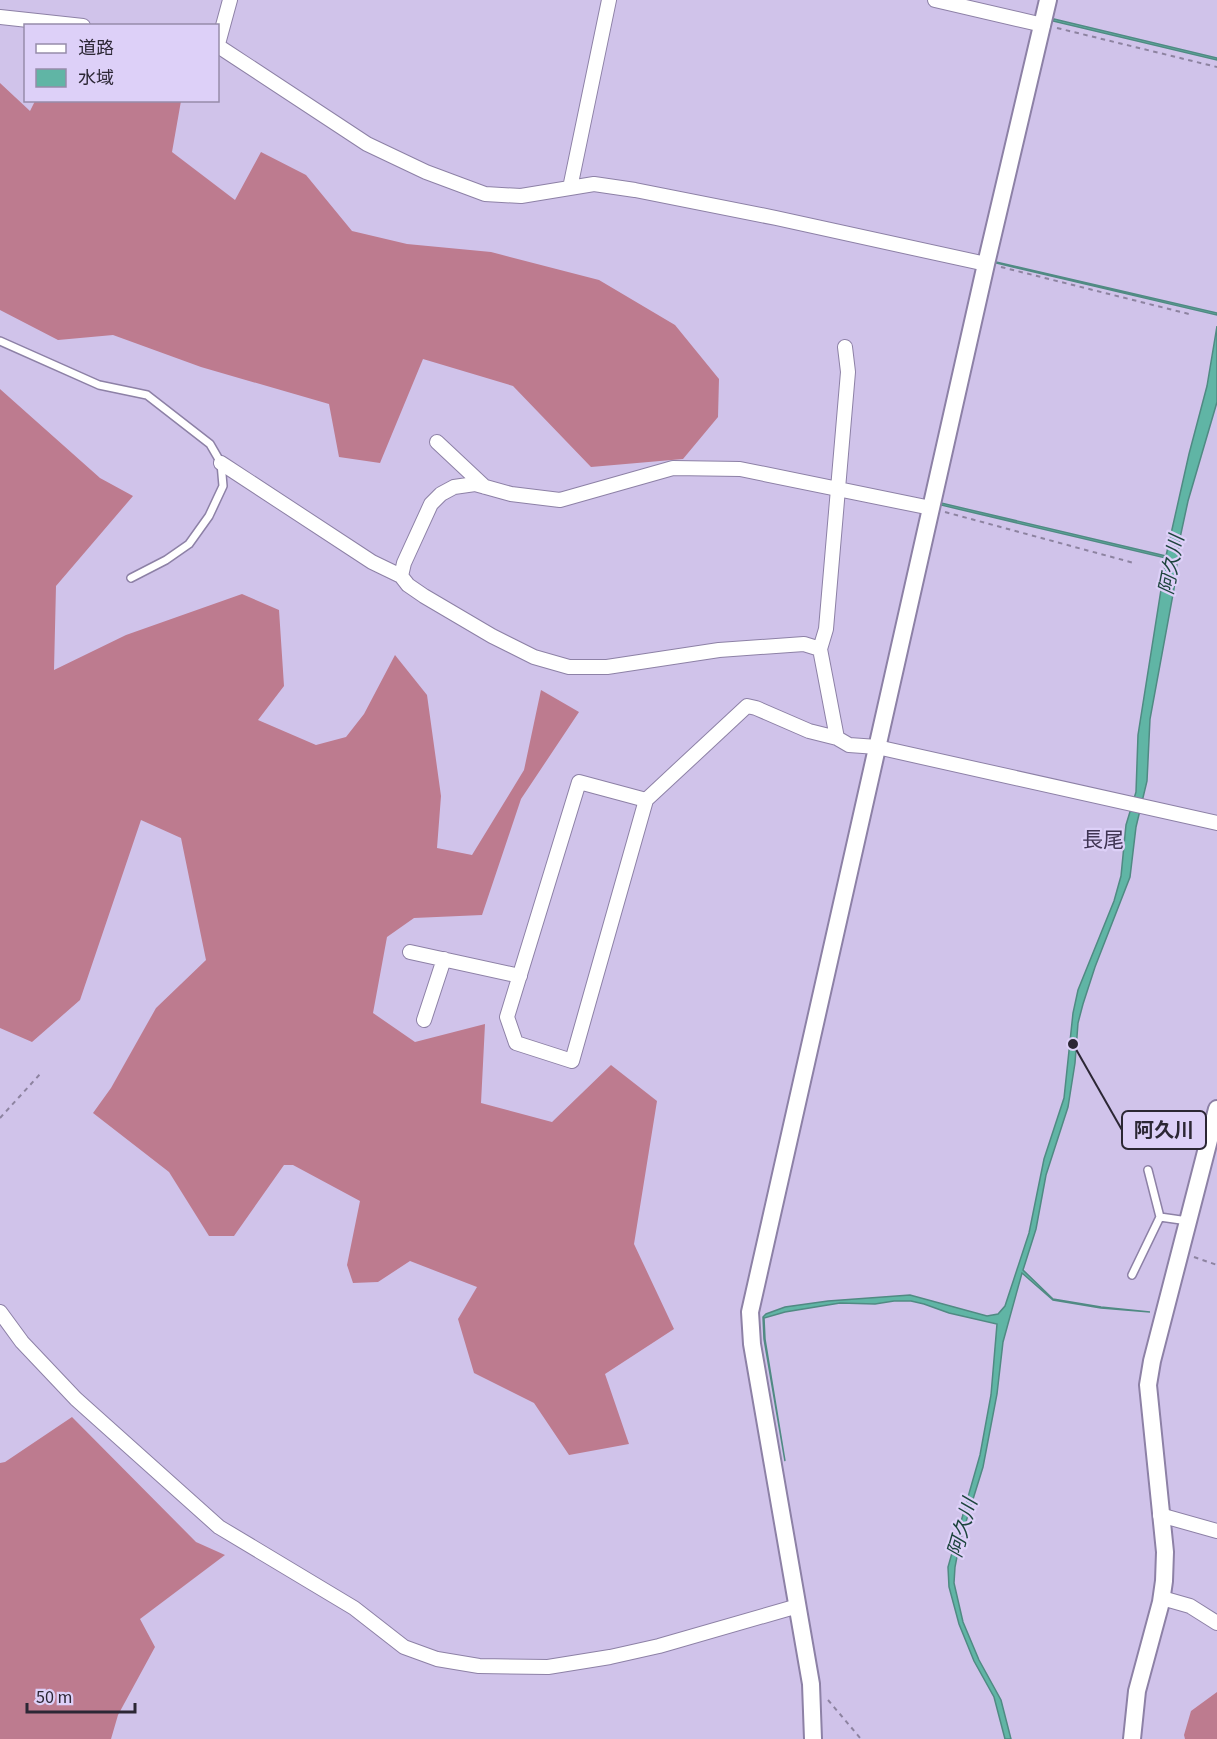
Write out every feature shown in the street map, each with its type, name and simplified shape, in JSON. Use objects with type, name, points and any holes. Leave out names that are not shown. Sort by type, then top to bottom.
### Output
[{"type":"street","points":[[219,41],[230,0]]},
{"type":"street","points":[[570,188],[609,0]]},
{"type":"street","points":[[935,0],[1043,25]]},
{"type":"street","points":[[813,1739],[812,1684],[752,1344],[750,1312],[986,264],[1048,0]]},
{"type":"street","points":[[0,16],[66,24]]},
{"type":"street","points":[[219,46],[348,133],[426,172],[485,194],[521,196],[594,184],[635,190],[986,264]]},
{"type":"street","points":[[837,738],[820,649],[826,629],[848,372],[845,347]]},
{"type":"street","points":[[437,442],[485,487]]},
{"type":"street","points":[[221,463],[372,562],[401,576],[408,585],[424,596],[492,636],[534,657],[569,667],[607,667],[719,650],[804,645],[820,649]]},
{"type":"street","points":[[401,576],[404,563],[431,504],[441,494],[454,487],[475,484],[511,494],[560,500],[673,468],[740,469],[931,508]]},
{"type":"street","points":[[646,800],[579,782],[507,1017],[516,1044],[572,1061],[646,800],[747,706],[809,731],[837,738],[849,746],[877,747],[1217,823]]},
{"type":"street","points":[[410,952],[520,976]]},
{"type":"street","points":[[424,1020],[444,959]]},
{"type":"street","points":[[1132,1739],[1137,1691],[1162,1598],[1165,1552],[1148,1385],[1152,1361],[1217,1109]]},
{"type":"street","points":[[0,1312],[22,1342],[76,1399],[219,1527],[354,1608],[404,1647],[437,1659],[478,1666],[548,1667],[659,1646],[798,1606]]},
{"type":"street","points":[[1160,1515],[1217,1531]]},
{"type":"street","points":[[1162,1598],[1190,1606],[1217,1623]]},
{"type":"lane","points":[[0,341],[99,385],[147,395],[210,444],[221,463],[223,486],[209,516],[189,544],[166,560],[130,578]]},
{"type":"lane","points":[[1132,1275],[1160,1217],[1148,1170]]},
{"type":"lane","points":[[1160,1217],[1188,1221]]},
{"type":"path","points":[[1043,25],[1217,67]]},
{"type":"path","points":[[986,264],[1193,315]]},
{"type":"path","points":[[931,508],[1134,563]]},
{"type":"path","points":[[0,1118],[41,1073]]},
{"type":"path","points":[[1180,1252],[1217,1265]]},
{"type":"path","points":[[812,1684],[861,1739]]},
{"type":"shaded area","points":[[0,83],[30,111],[34,102],[181,102],[172,152],[235,200],[261,152],[306,175],[352,231],[407,244],[491,252],[599,280],[675,325],[719,379],[718,417],[683,459],[591,467],[513,386],[423,359],[380,463],[339,457],[329,404],[201,367],[113,335],[58,340],[0,310]]},
{"type":"shaded area","points":[[0,389],[100,478],[133,496],[56,586],[54,670],[126,635],[242,594],[279,610],[284,686],[258,720],[316,745],[346,737],[364,714],[395,655],[427,695],[441,796],[437,848],[472,855],[524,770],[541,690],[579,712],[521,799],[482,915],[414,918],[387,937],[373,1013],[415,1042],[485,1024],[481,1103],[552,1122],[611,1065],[657,1101],[634,1244],[674,1329],[605,1374],[629,1444],[569,1455],[534,1403],[474,1373],[458,1319],[477,1287],[410,1261],[378,1282],[353,1283],[347,1265],[360,1201],[293,1165],[284,1165],[234,1236],[209,1236],[169,1172],[93,1113],[111,1088],[156,1008],[206,960],[181,838],[141,820],[80,1000],[32,1042],[0,1028]]},
{"type":"shaded area","points":[[72,1417],[196,1542],[225,1555],[140,1619],[155,1647],[118,1715],[111,1739],[0,1739],[0,1463],[5,1462]]},
{"type":"shaded area","points":[[1217,1692],[1217,1739],[1185,1739],[1184,1735],[1191,1711]]},
{"type":"water","points":[[1054,19],[1217,58],[1217,60],[1053,21]]},
{"type":"water","points":[[996,263],[1217,313],[1217,315]]},
{"type":"water","points":[[1217,326],[1217,402],[1188,501],[1180,538],[1174,589],[1150,719],[1147,781],[1136,827],[1130,877],[1083,1004],[1078,1023],[1068,1107],[1046,1175],[1036,1229],[1023,1270],[1053,1299],[1150,1312],[1101,1308],[1053,1300],[1022,1273],[1003,1342],[997,1394],[983,1467],[960,1541],[954,1583],[963,1622],[979,1660],[1001,1700],[1011,1739],[1005,1739],[994,1697],[974,1661],[959,1624],[949,1587],[948,1567],[980,1455],[991,1395],[997,1324],[911,1301],[875,1304],[840,1303],[785,1312],[764,1318],[765,1339],[785,1461],[764,1339],[763,1317],[785,1307],[828,1301],[910,1295],[987,1316],[998,1314],[1005,1306],[1029,1233],[1044,1159],[1064,1098],[1073,1013],[1078,990],[1114,901],[1121,876],[1126,825],[1136,792],[1138,735],[1166,558],[941,505],[941,503],[1166,556],[1207,386]]},
{"type":"place","name":"阿久川","points":[[1073,1044]]},
{"type":"district","name":"長尾","points":[[1103,840]]}]
